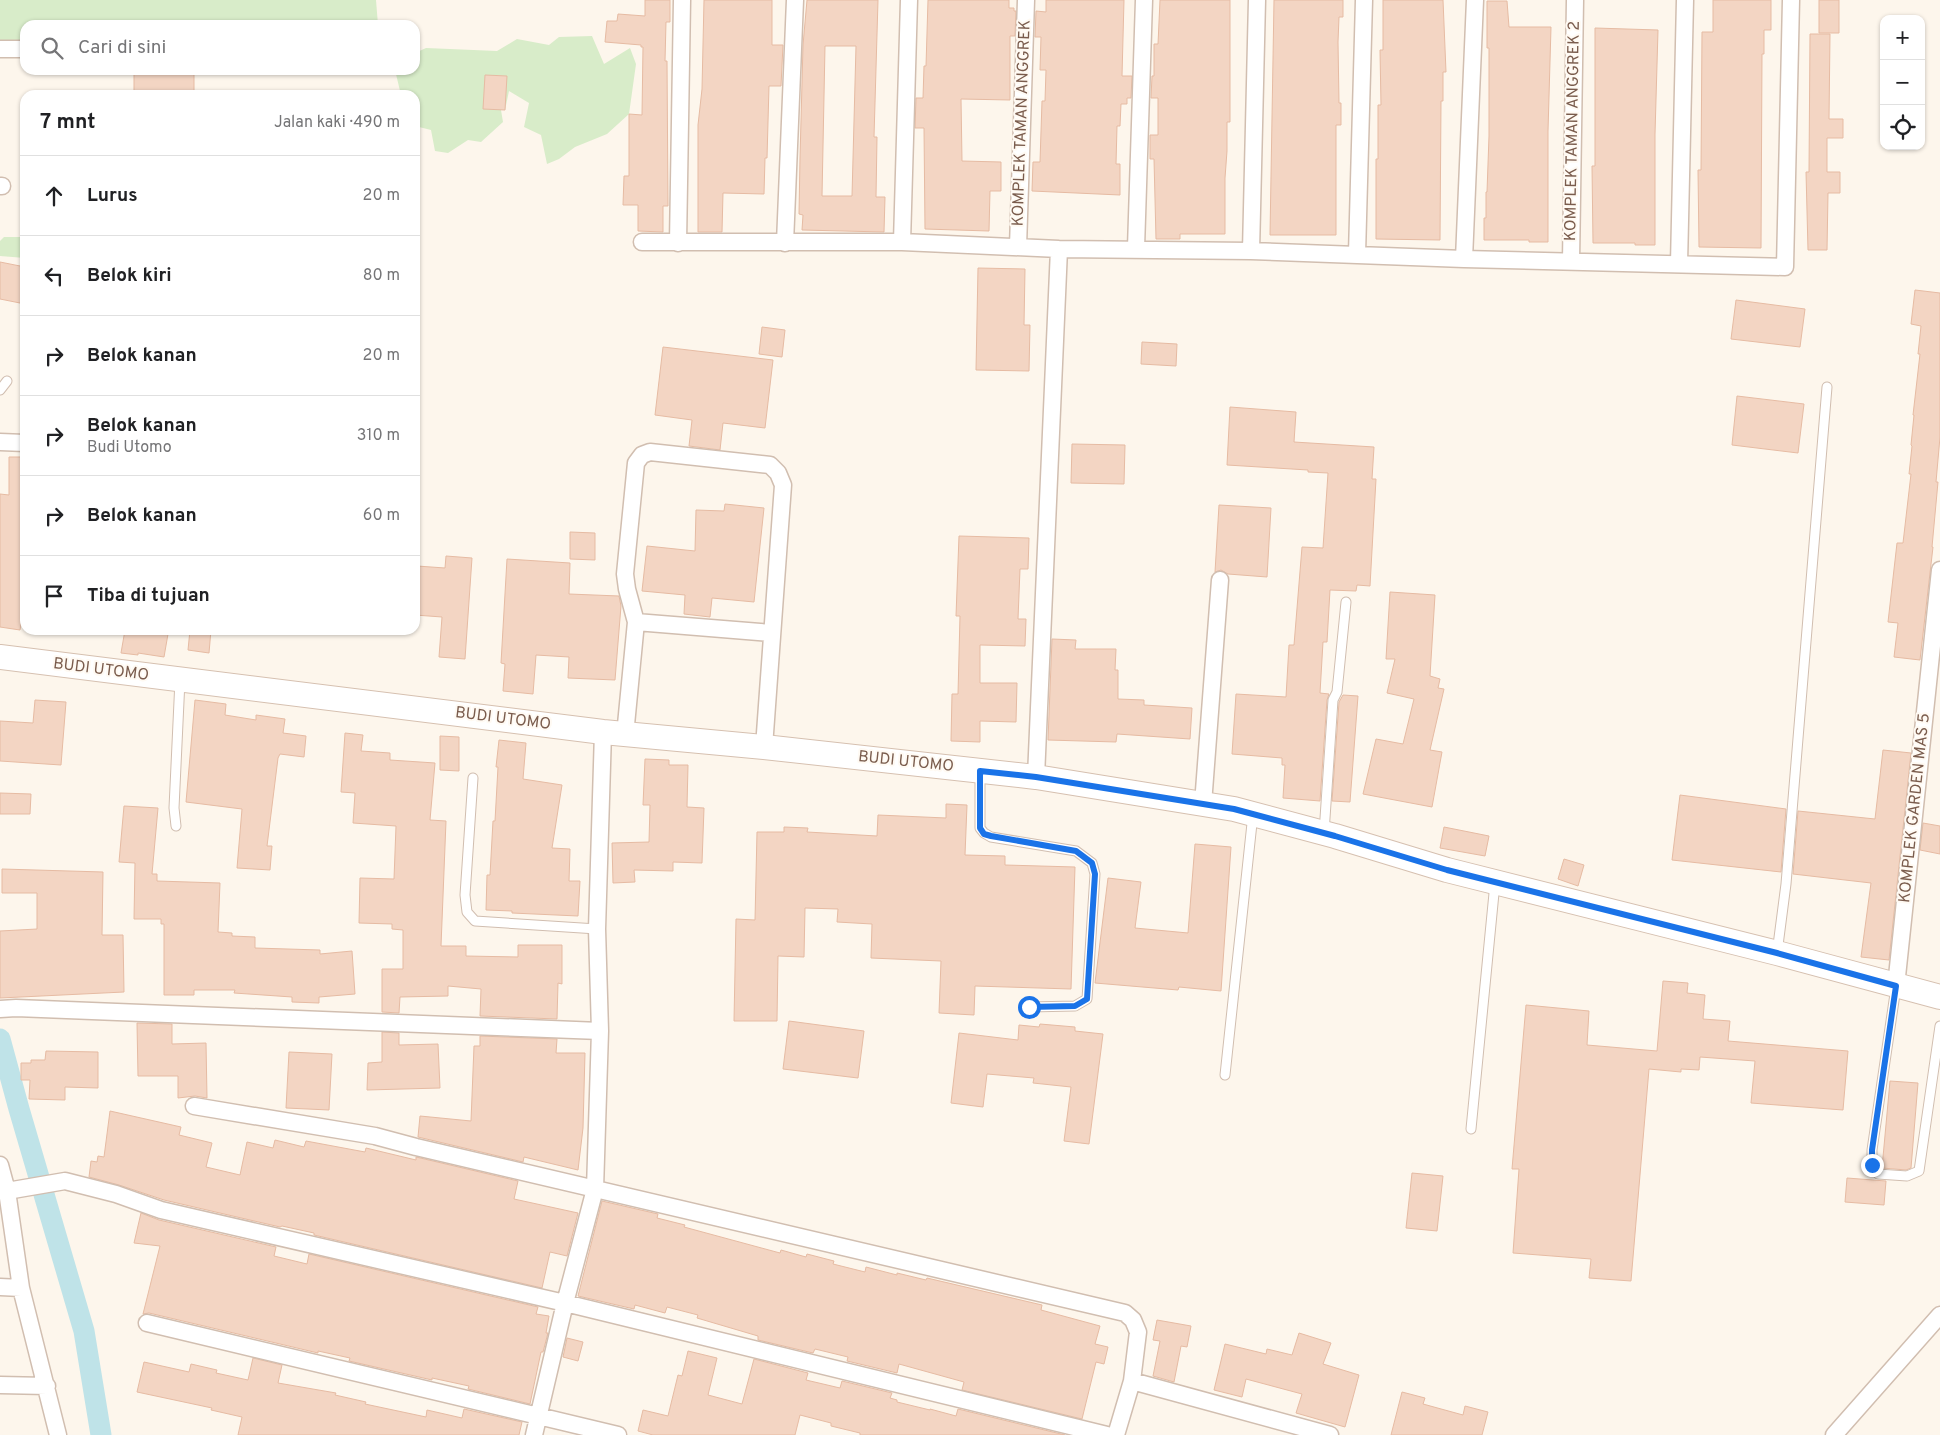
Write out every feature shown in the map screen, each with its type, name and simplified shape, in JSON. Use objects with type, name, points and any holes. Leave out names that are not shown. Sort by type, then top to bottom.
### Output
[{"type":"street","points":[[678,243],[682,0]]},
{"type":"street","points":[[785,243],[795,0]]},
{"type":"street","points":[[902,242],[909,0]]},
{"type":"street","name":"KOMPLEK TAMAN ANGGREK","points":[[1018,247],[1026,0]]},
{"type":"street","points":[[1136,248],[1144,0]]},
{"type":"street","points":[[1251,251],[1257,0]]},
{"type":"street","points":[[1357,254],[1364,0]]},
{"type":"street","points":[[1464,259],[1474,0]]},
{"type":"street","name":"KOMPLEK TAMAN ANGGREK 2","points":[[1571,261],[1575,0]]},
{"type":"street","points":[[1679,264],[1686,0]]},
{"type":"street","points":[[642,242],[902,242],[1059,249],[1136,248],[1786,267],[1791,0]]},
{"type":"street","points":[[0,49],[20,49]]},
{"type":"street","points":[[1036,777],[1059,249]]},
{"type":"street","points":[[0,442],[20,443]]},
{"type":"street","points":[[534,1435],[565,1303],[595,1189],[600,1031],[597,929],[614,734],[636,622],[627,589],[626,574],[636,463],[642,455],[650,452],[770,465],[778,474],[783,485],[764,747]]},
{"type":"street","name":"KOMPLEK GARDEN MAS 5","points":[[1896,986],[1940,570]]},
{"type":"street","points":[[1203,804],[1220,580]]},
{"type":"street","points":[[636,622],[772,633]]},
{"type":"street","name":"BUDI UTOMO","points":[[0,657],[614,734],[764,747],[1036,777],[1203,804],[1253,814],[1447,870],[1777,953],[1940,998]]},
{"type":"street","points":[[8,1008],[600,1031]]},
{"type":"street","points":[[194,1106],[375,1136],[1125,1313],[1134,1320],[1138,1332],[1132,1381],[1116,1435]]},
{"type":"street","points":[[0,1164],[14,1190],[22,1288],[58,1435]]},
{"type":"street","points":[[14,1190],[65,1181],[116,1194],[161,1210],[565,1303],[1107,1435]]},
{"type":"street","points":[[0,1287],[22,1288]]},
{"type":"street","points":[[1834,1435],[1940,1315]]},
{"type":"street","points":[[147,1323],[618,1435]]},
{"type":"street","points":[[1132,1381],[1330,1435]]},
{"type":"street","points":[[0,1386],[47,1386]]},
{"type":"lane","points":[[0,390],[7,380]]},
{"type":"lane","points":[[1777,953],[1787,874],[1827,387]]},
{"type":"lane","points":[[1324,834],[1333,700],[1337,692],[1346,602]]},
{"type":"lane","points":[[176,826],[174,808],[180,680]]},
{"type":"lane","points":[[980,771],[980,828],[984,834],[1076,851],[1092,863],[1095,874],[1087,999],[1075,1006],[1029,1007]]},
{"type":"lane","points":[[473,778],[465,895],[467,912],[475,921],[597,929]]},
{"type":"lane","points":[[1225,1076],[1253,814]]},
{"type":"lane","points":[[1471,1129],[1495,882]]},
{"type":"lane","points":[[1896,986],[1872,1150],[1872,1165],[1878,1174],[1907,1176],[1919,1172],[1940,1026]]},
{"type":"green space","points":[[0,0],[376,0],[378,20],[20,20],[20,44],[0,44]]},
{"type":"green space","points":[[592,36],[604,64],[630,48],[636,64],[629,114],[607,134],[575,147],[559,159],[547,164],[541,135],[524,127],[529,103],[509,91],[505,110],[501,110],[503,122],[481,142],[468,140],[448,153],[435,151],[431,130],[420,127],[420,90],[400,90],[396,75],[420,75],[420,51],[426,48],[497,51],[517,39],[549,45],[559,37]]},
{"type":"green space","points":[[4,237],[20,237],[20,258],[0,256],[0,241]]},
{"type":"building","points":[[645,0],[670,0],[670,22],[666,22],[665,61],[667,61],[668,206],[663,206],[663,232],[638,231],[638,205],[623,205],[624,176],[629,176],[629,114],[642,115],[643,47],[641,45],[605,42],[607,21],[617,21],[618,14],[645,16]]},
{"type":"building","points":[[704,0],[772,0],[772,45],[783,45],[781,86],[769,86],[764,194],[723,193],[722,232],[698,232],[698,125],[702,89]]},
{"type":"building","points":[[807,0],[878,0],[874,137],[877,137],[876,197],[885,197],[884,232],[802,230],[803,215],[799,214],[803,45]],"holes":[[[825,46],[856,46],[852,196],[822,196]]]},
{"type":"building","points":[[928,0],[1009,0],[1009,8],[1014,8],[1014,11],[1016,11],[1015,36],[1010,36],[1010,100],[961,99],[962,161],[1001,162],[1001,191],[990,191],[989,231],[925,229],[924,128],[915,128],[916,98],[923,98]]},
{"type":"building","points":[[1046,0],[1124,0],[1122,76],[1132,76],[1131,98],[1127,98],[1127,104],[1121,104],[1120,126],[1117,126],[1116,164],[1120,164],[1120,195],[1032,191],[1033,162],[1040,162],[1042,101],[1045,101],[1046,70],[1040,70],[1041,37],[1035,37],[1036,11],[1046,12]]},
{"type":"building","points":[[1160,0],[1230,0],[1230,122],[1227,122],[1225,234],[1180,234],[1180,239],[1156,239],[1154,159],[1150,159],[1150,135],[1158,135],[1158,98],[1151,98],[1152,76],[1154,76],[1154,44],[1158,44]]},
{"type":"building","points":[[1274,0],[1343,0],[1343,17],[1339,17],[1338,42],[1341,125],[1336,125],[1336,235],[1270,235]]},
{"type":"building","points":[[1383,0],[1443,0],[1446,72],[1443,72],[1443,101],[1441,101],[1440,240],[1376,239],[1376,159],[1378,159],[1378,105],[1381,105],[1380,50],[1383,50]]},
{"type":"building","points":[[1713,0],[1771,0],[1771,30],[1764,30],[1764,54],[1762,54],[1761,248],[1699,247],[1698,170],[1701,170],[1702,32],[1713,32]]},
{"type":"building","points":[[1819,0],[1839,0],[1839,33],[1819,33]]},
{"type":"building","points":[[1487,1],[1507,1],[1509,27],[1551,27],[1548,131],[1548,242],[1484,240],[1489,136]]},
{"type":"building","points":[[1595,28],[1658,30],[1655,134],[1655,245],[1593,243],[1592,166],[1595,166]]},
{"type":"building","points":[[1810,34],[1830,34],[1829,119],[1843,119],[1843,138],[1827,138],[1827,172],[1840,172],[1840,193],[1828,193],[1827,250],[1808,250],[1806,172],[1809,172]]},
{"type":"building","points":[[134,75],[194,75],[194,90],[134,90]]},
{"type":"building","points":[[485,75],[507,76],[505,110],[483,109]]},
{"type":"building","points":[[0,262],[20,266],[20,303],[0,299]]},
{"type":"building","points":[[978,268],[1025,269],[1024,325],[1030,325],[1029,371],[976,370]]},
{"type":"building","points":[[1915,290],[1940,293],[1940,437],[1936,482],[1938,482],[1933,547],[1920,660],[1894,657],[1898,623],[1888,622],[1897,543],[1903,543],[1911,474],[1909,474],[1921,326],[1911,324]]},
{"type":"building","points":[[1736,300],[1805,309],[1800,347],[1731,339]]},
{"type":"building","points":[[762,327],[785,330],[782,357],[759,354]]},
{"type":"building","points":[[1142,342],[1177,344],[1176,366],[1141,364]]},
{"type":"building","points":[[663,347],[773,360],[765,428],[723,423],[720,450],[689,446],[692,420],[655,415]]},
{"type":"building","points":[[1737,396],[1804,404],[1798,453],[1732,445]]},
{"type":"building","points":[[1230,407],[1296,412],[1294,442],[1374,447],[1372,479],[1376,479],[1370,586],[1357,585],[1356,591],[1330,590],[1327,642],[1323,642],[1320,693],[1329,694],[1320,801],[1283,798],[1285,765],[1282,765],[1282,758],[1232,754],[1236,694],[1286,697],[1289,645],[1294,645],[1302,547],[1323,548],[1328,473],[1227,465]]},
{"type":"building","points":[[1072,444],[1125,445],[1124,484],[1071,483]]},
{"type":"building","points":[[9,457],[20,457],[20,630],[0,627],[0,494],[9,495]]},
{"type":"building","points":[[725,504],[764,508],[754,602],[712,598],[710,617],[684,614],[685,595],[642,591],[647,546],[695,551],[696,510],[724,511]]},
{"type":"building","points":[[1219,505],[1271,508],[1267,577],[1228,574],[1221,570],[1215,572]]},
{"type":"building","points":[[570,532],[595,533],[595,560],[570,559]]},
{"type":"building","points":[[959,536],[1029,538],[1028,569],[1020,569],[1018,619],[1026,619],[1025,646],[980,645],[980,683],[1017,683],[1016,722],[980,721],[980,742],[951,741],[952,694],[958,694],[960,616],[956,616]]},
{"type":"building","points":[[446,556],[472,558],[465,659],[439,657],[442,617],[420,615],[420,566],[445,568]]},
{"type":"building","points":[[507,559],[570,563],[569,594],[619,596],[621,606],[615,680],[568,678],[569,657],[536,655],[533,694],[503,691],[505,664],[501,663]]},
{"type":"building","points":[[1390,592],[1435,595],[1430,676],[1440,679],[1438,688],[1444,689],[1430,750],[1442,752],[1432,807],[1363,794],[1376,739],[1403,744],[1414,699],[1387,693],[1395,659],[1386,659]]},
{"type":"building","points":[[124,635],[168,635],[164,657],[138,653],[138,655],[121,653]]},
{"type":"building","points":[[190,635],[211,635],[209,653],[188,650]]},
{"type":"building","points":[[1052,639],[1076,640],[1075,649],[1116,649],[1115,670],[1118,670],[1118,699],[1144,700],[1144,705],[1192,708],[1190,739],[1117,734],[1116,742],[1048,740]]},
{"type":"building","points":[[1343,695],[1358,696],[1350,802],[1332,801],[1339,702]]},
{"type":"building","points":[[35,700],[66,702],[61,765],[0,761],[0,721],[33,723]]},
{"type":"building","points":[[195,700],[226,704],[225,715],[256,720],[256,715],[285,719],[283,733],[306,736],[304,757],[280,754],[278,758],[267,846],[272,846],[270,870],[237,868],[242,809],[186,802]]},
{"type":"building","points":[[345,733],[363,735],[361,751],[390,753],[390,760],[435,763],[430,820],[446,821],[441,946],[466,946],[466,956],[518,957],[518,945],[562,945],[562,984],[558,983],[557,1019],[480,1016],[481,989],[448,986],[448,996],[400,997],[399,1013],[382,1012],[382,969],[403,969],[403,930],[392,929],[392,924],[359,923],[360,878],[394,879],[396,826],[353,823],[355,793],[341,792]]},
{"type":"building","points":[[440,736],[459,737],[459,771],[440,770]]},
{"type":"building","points":[[499,740],[526,743],[523,779],[562,785],[552,848],[570,849],[569,881],[580,881],[578,916],[486,910],[487,875],[490,875],[493,821],[495,821],[498,767],[496,767]]},
{"type":"building","points":[[1883,750],[1911,753],[1889,960],[1861,957],[1871,883],[1793,874],[1798,811],[1875,819]]},
{"type":"building","points":[[645,759],[669,760],[669,765],[688,765],[687,807],[704,808],[702,863],[673,862],[673,871],[634,870],[635,882],[613,883],[612,843],[649,842],[650,805],[643,805]]},
{"type":"building","points":[[0,793],[31,794],[30,814],[0,814]]},
{"type":"building","points":[[1680,795],[1786,809],[1781,872],[1672,860]]},
{"type":"building","points":[[946,804],[967,805],[965,855],[1005,856],[1005,865],[1075,867],[1071,989],[975,986],[974,1015],[939,1013],[941,961],[871,958],[872,924],[837,922],[838,909],[805,908],[804,957],[778,956],[777,1021],[734,1021],[736,919],[755,920],[757,832],[784,832],[784,827],[808,828],[807,832],[877,836],[878,815],[946,818]]},
{"type":"building","points":[[124,806],[158,808],[152,874],[157,874],[157,881],[220,883],[218,932],[232,933],[232,936],[255,937],[255,948],[320,950],[320,954],[352,951],[355,994],[319,997],[319,1003],[292,1002],[292,997],[234,993],[235,990],[194,990],[194,995],[164,995],[164,924],[161,924],[161,919],[134,919],[135,863],[119,862]]},
{"type":"building","points":[[1923,823],[1940,826],[1940,854],[1920,850]]},
{"type":"building","points":[[1444,827],[1489,836],[1485,856],[1440,848]]},
{"type":"building","points":[[1195,844],[1231,847],[1221,991],[1179,987],[1178,990],[1095,983],[1108,878],[1141,882],[1135,928],[1188,933]]},
{"type":"building","points":[[1564,859],[1584,865],[1578,886],[1558,879]]},
{"type":"building","points":[[2,869],[103,872],[102,935],[123,935],[124,992],[0,998],[0,931],[37,929],[37,893],[2,893]]},
{"type":"building","points":[[1663,981],[1688,983],[1687,993],[1705,995],[1703,1019],[1730,1021],[1728,1041],[1848,1051],[1843,1110],[1751,1103],[1755,1061],[1700,1057],[1699,1070],[1681,1069],[1681,1072],[1649,1069],[1631,1281],[1589,1278],[1591,1259],[1513,1253],[1519,1169],[1512,1169],[1526,1005],[1589,1011],[1587,1045],[1657,1051]]},
{"type":"building","points":[[789,1021],[864,1031],[858,1078],[783,1069]]},
{"type":"building","points":[[137,1023],[172,1024],[172,1044],[206,1043],[207,1098],[195,1096],[178,1098],[178,1076],[138,1076]]},
{"type":"building","points":[[1040,1024],[1075,1027],[1075,1031],[1103,1034],[1089,1144],[1064,1141],[1071,1087],[1033,1083],[1034,1078],[987,1074],[983,1107],[951,1103],[959,1033],[1018,1040],[1019,1025],[1039,1027]]},
{"type":"building","points":[[382,1032],[399,1033],[399,1045],[438,1044],[440,1088],[367,1090],[368,1063],[382,1062]]},
{"type":"building","points":[[480,1036],[557,1039],[556,1053],[585,1053],[583,1128],[578,1170],[524,1157],[523,1162],[418,1137],[420,1116],[471,1121],[474,1046],[480,1046]]},
{"type":"building","points":[[46,1051],[98,1052],[98,1088],[65,1087],[65,1100],[29,1099],[30,1080],[21,1080],[21,1063],[31,1063],[31,1060],[45,1060]]},
{"type":"building","points":[[289,1052],[332,1054],[329,1110],[286,1108]]},
{"type":"building","points":[[1890,1081],[1918,1083],[1911,1168],[1906,1170],[1882,1168]]},
{"type":"building","points":[[110,1111],[181,1127],[179,1135],[212,1143],[206,1167],[240,1175],[247,1142],[273,1148],[275,1140],[304,1147],[306,1141],[365,1152],[366,1148],[416,1160],[416,1157],[518,1181],[514,1199],[578,1213],[567,1256],[550,1252],[542,1288],[314,1235],[314,1233],[164,1200],[89,1177],[91,1161],[97,1162],[98,1156],[104,1157]]},
{"type":"building","points":[[1412,1173],[1443,1176],[1437,1231],[1406,1228]]},
{"type":"building","points":[[1847,1178],[1886,1181],[1884,1205],[1845,1202]]},
{"type":"building","points":[[602,1201],[658,1214],[657,1218],[685,1225],[684,1227],[780,1253],[781,1250],[806,1257],[807,1254],[834,1261],[833,1264],[865,1272],[866,1267],[897,1275],[897,1273],[926,1280],[927,1278],[1042,1305],[1041,1310],[1100,1326],[1095,1344],[1108,1347],[1104,1364],[1096,1362],[1082,1419],[962,1390],[964,1382],[899,1364],[897,1373],[847,1361],[848,1357],[815,1349],[813,1353],[758,1340],[758,1336],[697,1318],[698,1315],[667,1307],[665,1313],[635,1305],[634,1309],[578,1296]]},
{"type":"building","points":[[141,1213],[159,1220],[276,1247],[274,1256],[307,1264],[309,1254],[538,1307],[536,1314],[549,1316],[546,1333],[548,1333],[543,1352],[541,1352],[530,1404],[468,1389],[469,1386],[432,1378],[432,1380],[349,1361],[350,1358],[318,1351],[318,1353],[149,1313],[143,1314],[160,1246],[134,1243]]},
{"type":"building","points":[[1157,1320],[1191,1326],[1187,1347],[1181,1346],[1174,1382],[1153,1376],[1160,1341],[1153,1340]]},
{"type":"building","points":[[1299,1333],[1331,1343],[1323,1364],[1359,1375],[1345,1427],[1296,1413],[1302,1394],[1246,1379],[1242,1397],[1214,1390],[1225,1344],[1266,1354],[1267,1349],[1292,1355]]},
{"type":"building","points":[[567,1338],[583,1342],[578,1361],[563,1357]]},
{"type":"building","points":[[688,1351],[717,1358],[708,1395],[742,1404],[754,1359],[808,1373],[806,1380],[840,1388],[842,1381],[892,1393],[890,1398],[897,1400],[897,1402],[930,1410],[956,1416],[958,1409],[1065,1435],[860,1435],[860,1433],[831,1426],[831,1423],[800,1415],[795,1435],[653,1435],[638,1431],[643,1410],[668,1416],[678,1375],[682,1376]]},
{"type":"building","points":[[253,1358],[282,1365],[278,1383],[336,1393],[335,1395],[366,1402],[365,1404],[426,1417],[427,1410],[462,1418],[464,1409],[522,1422],[519,1435],[238,1435],[242,1417],[211,1410],[212,1408],[137,1392],[144,1362],[189,1372],[191,1364],[217,1370],[216,1373],[248,1380]]},
{"type":"building","points":[[1402,1392],[1425,1398],[1423,1404],[1463,1415],[1465,1406],[1488,1412],[1482,1435],[1391,1435]]},
{"type":"waterway","points":[[0,1039],[84,1331],[101,1435]]},
{"type":"route","points":[[1029,1007],[1075,1006],[1087,999],[1095,874],[1092,863],[1076,851],[984,834],[980,828],[980,771],[1036,777],[1234,809],[1335,836],[1447,870],[1777,953],[1896,986],[1872,1150],[1872,1165]]}]
